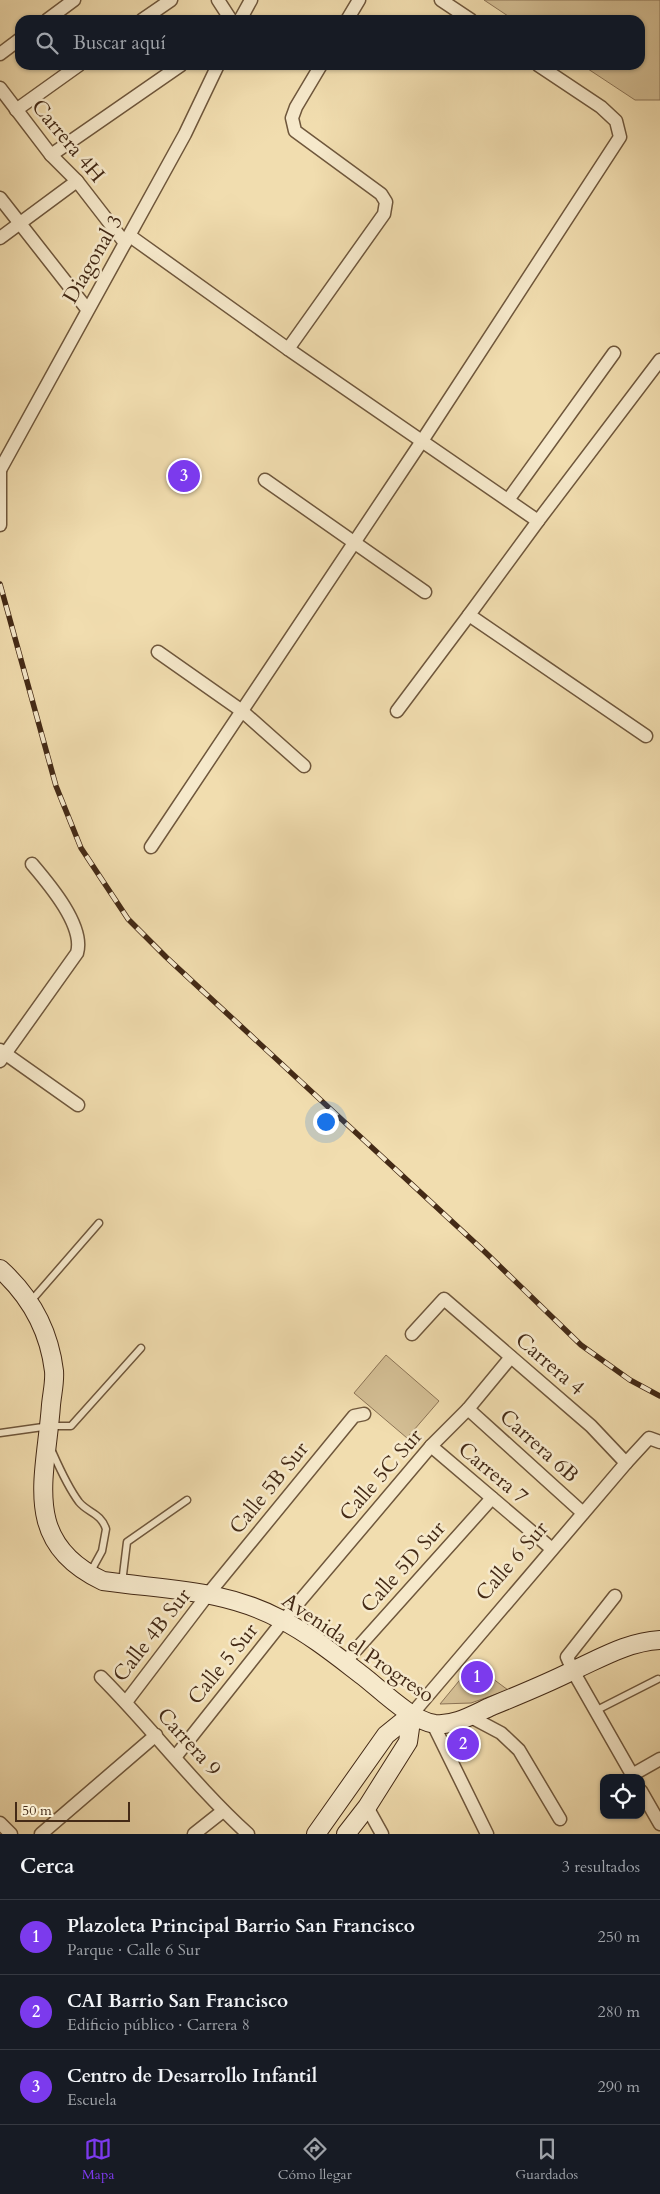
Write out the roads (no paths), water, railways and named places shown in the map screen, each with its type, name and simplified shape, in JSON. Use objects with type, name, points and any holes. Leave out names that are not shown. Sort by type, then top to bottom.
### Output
[{"type":"main road","name":"Avenida el Progreso","points":[[0,1269],[16,1283],[30,1302],[46,1334],[54,1372],[42,1486],[45,1520],[53,1538],[64,1554],[90,1575],[103,1581],[209,1593],[245,1603],[283,1621],[345,1662],[412,1714],[433,1724],[450,1724],[573,1671],[612,1651],[646,1641],[660,1640]]},
{"type":"main road","points":[[346,1834],[367,1807],[408,1742],[412,1714]]},
{"type":"main road","name":"Calle 6 Sur","points":[[316,1834],[386,1734],[412,1714]]},
{"type":"street","points":[[54,15],[74,0]]},
{"type":"street","points":[[149,15],[170,0]]},
{"type":"street","points":[[218,0],[228,15]]},
{"type":"street","points":[[243,15],[251,0]]},
{"type":"street","points":[[350,15],[359,0]]},
{"type":"street","points":[[441,0],[464,15]]},
{"type":"street","points":[[0,54],[15,43]]},
{"type":"street","points":[[16,110],[72,70]]},
{"type":"street","points":[[51,155],[174,70]]},
{"type":"street","name":"Diagonal 3","points":[[0,470],[185,134],[216,70]]},
{"type":"street","points":[[288,349],[384,214],[386,202],[381,194],[295,131],[292,118],[296,107],[318,70]]},
{"type":"street","points":[[151,847],[422,441],[620,137],[616,121],[601,107],[546,70]]},
{"type":"street","name":"Carrera 4H","points":[[0,88],[51,155],[77,181],[127,240],[538,521]]},
{"type":"street","points":[[0,238],[77,181]]},
{"type":"street","points":[[0,198],[87,309]]},
{"type":"street","points":[[508,500],[614,353]]},
{"type":"street","points":[[397,711],[660,360]]},
{"type":"street","points":[[0,470],[0,525]]},
{"type":"street","points":[[265,480],[425,592]]},
{"type":"street","points":[[469,615],[646,736]]},
{"type":"street","points":[[158,652],[242,712],[304,766]]},
{"type":"street","points":[[32,864],[60,896],[76,931],[79,947],[77,953],[2,1055],[78,1105]]},
{"type":"street","name":"Carrera 4","points":[[412,1334],[444,1299],[591,1426],[626,1463]]},
{"type":"street","name":"Calle 5C Sur","points":[[283,1621],[431,1446],[468,1409],[511,1357]]},
{"type":"street","name":"Carrera 6B","points":[[468,1409],[583,1513]]},
{"type":"street","name":"Calle 5B Sur","points":[[209,1593],[354,1416],[364,1414]]},
{"type":"street","name":"Calle 6 Sur","points":[[412,1714],[626,1463],[654,1440]]},
{"type":"street","name":"Carrera 7","points":[[431,1446],[552,1549]]},
{"type":"street","name":"Calle 5D Sur","points":[[345,1662],[492,1498]]},
{"type":"street","name":"Calle 4B Sur","points":[[126,1702],[209,1593]]},
{"type":"street","points":[[615,1596],[567,1657],[573,1671],[632,1774]]},
{"type":"street","name":"Calle 5 Sur","points":[[176,1756],[283,1621]]},
{"type":"street","name":"Carrera 9","points":[[101,1676],[176,1756],[223,1811],[248,1834]]},
{"type":"street","points":[[469,1716],[501,1733],[519,1750],[560,1819]]},
{"type":"street","points":[[433,1724],[488,1834]]},
{"type":"street","points":[[41,1834],[156,1735]]},
{"type":"street","points":[[636,1774],[660,1759]]},
{"type":"street","points":[[645,1796],[656,1810],[660,1824]]},
{"type":"street","points":[[367,1807],[382,1834]]},
{"type":"street","points":[[194,1834],[223,1811]]},
{"type":"street","points":[[0,1824],[11,1834]]},
{"type":"lane","points":[[30,1302],[99,1223]]},
{"type":"lane","points":[[0,1433],[48,1434],[71,1426],[141,1348]]},
{"type":"lane","points":[[48,1434],[69,1488],[81,1504],[98,1514],[106,1529],[102,1551],[90,1575]]},
{"type":"lane","points":[[122,1584],[127,1542],[187,1500]]},
{"type":"lane","points":[[596,1710],[658,1679]]},
{"type":"railway","points":[[0,584],[56,786],[81,848],[128,919],[166,957],[485,1252],[581,1345],[630,1380],[660,1396]]},
{"type":"place","name":"Centro de Desarrollo Infantil","points":[[184,476]]},
{"type":"place","name":"Plazoleta Principal Barrio San Francisco","points":[[477,1677]]},
{"type":"place","name":"CAI Barrio San Francisco","points":[[463,1744]]}]
